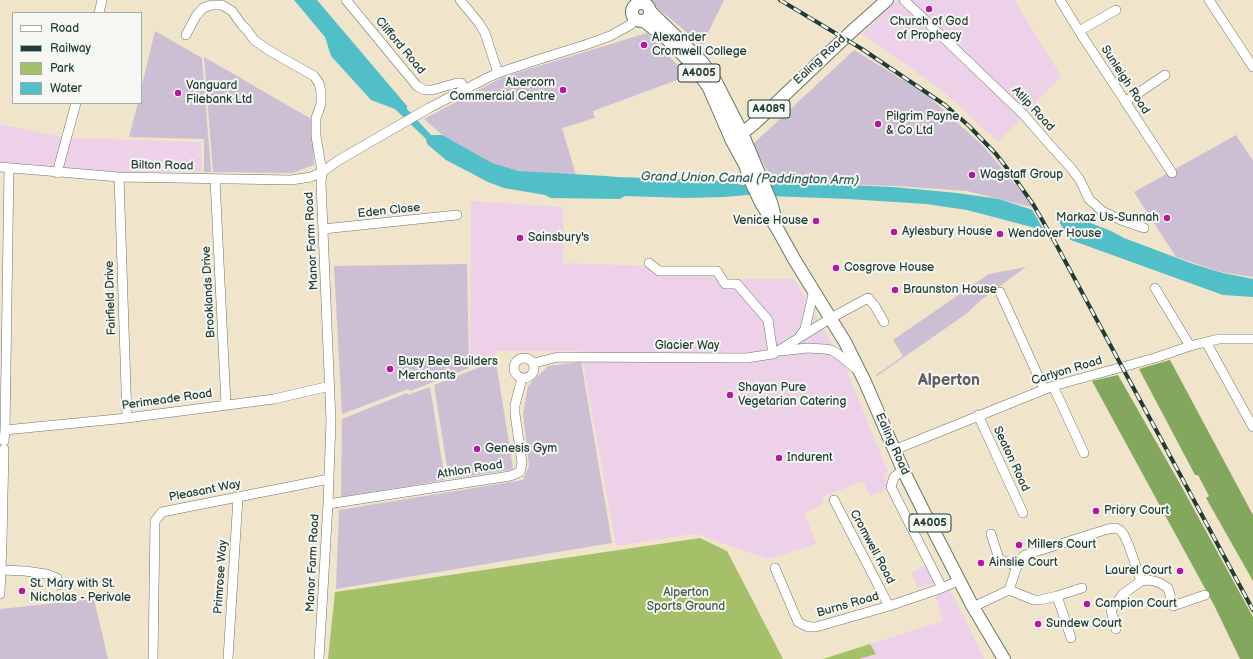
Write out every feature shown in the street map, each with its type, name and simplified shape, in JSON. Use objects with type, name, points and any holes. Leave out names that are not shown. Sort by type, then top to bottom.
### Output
[{"type":"main road","name":"Ealing Road","points":[[887,0],[742,133],[756,181],[778,230],[845,342],[860,372],[903,470],[973,607],[1004,659]]},
{"type":"main road","points":[[631,3],[633,14],[643,17]]},
{"type":"main road","name":"A4005","points":[[643,17],[702,62],[716,82],[742,133]]},
{"type":"main road","name":"A4005","points":[[643,17],[696,68],[709,88],[732,141]]},
{"type":"main road","name":"A4089","points":[[732,141],[742,133]]},
{"type":"main road","points":[[742,133],[740,144],[745,165]]},
{"type":"main road","name":"Ealing Road","points":[[732,141],[745,165],[756,181]]},
{"type":"street","points":[[99,12],[102,0]]},
{"type":"street","name":"Clifford Road","points":[[346,0],[417,86],[424,90],[432,90],[461,83],[465,89]]},
{"type":"street","points":[[460,0],[479,23],[485,34],[498,73]]},
{"type":"street","name":"Atlip Road","points":[[904,0],[1024,115],[1071,168],[1080,180],[1089,199],[1102,211],[1121,220],[1144,228]]},
{"type":"street","name":"Sunleigh Road","points":[[1060,0],[1172,173]]},
{"type":"street","points":[[1208,0],[1253,68]]},
{"type":"street","points":[[186,34],[194,29],[196,16],[203,8],[216,2]]},
{"type":"street","name":"Manor Farm Road","points":[[216,2],[232,11],[254,40],[270,51],[314,76],[319,83],[321,92],[321,104],[316,118],[316,130],[322,172],[321,183],[330,386],[331,447],[318,659]]},
{"type":"street","points":[[1079,31],[1116,10]]},
{"type":"street","points":[[322,172],[339,160],[399,127],[429,108],[498,73],[610,36],[643,17]]},
{"type":"street","points":[[1126,102],[1166,75]]},
{"type":"street","points":[[57,173],[76,104]]},
{"type":"street","points":[[0,594],[2,570],[5,430],[4,256],[10,186],[5,167]]},
{"type":"street","name":"Bilton Road","points":[[5,167],[57,173],[119,177],[215,179],[291,180],[311,177],[322,172]]},
{"type":"street","name":"Fairfield Drive","points":[[119,177],[127,418]]},
{"type":"street","name":"Brooklands Drive","points":[[215,179],[226,405]]},
{"type":"street","name":"Eden Close","points":[[323,229],[457,215]]},
{"type":"street","points":[[649,263],[659,271],[717,271],[725,284],[737,284],[768,320],[775,353],[807,348],[831,350],[860,372]]},
{"type":"street","points":[[1155,288],[1190,346]]},
{"type":"street","points":[[797,340],[805,329],[814,290]]},
{"type":"street","points":[[1000,292],[1048,387],[1084,453]]},
{"type":"street","name":"Glacier Way","points":[[534,364],[558,357],[746,358],[775,353],[831,318],[868,298],[875,306],[884,322]]},
{"type":"street","name":"Carlyon Road","points":[[894,450],[1048,387],[1155,358],[1206,342],[1226,339],[1253,339]]},
{"type":"street","points":[[1206,342],[1253,427]]},
{"type":"street","points":[[522,357],[530,359],[534,364],[534,369],[531,375],[527,378],[522,378],[514,373],[513,368],[516,361],[522,357]]},
{"type":"street","name":"Athlon Road","points":[[328,504],[362,500],[510,476],[520,472],[522,462],[515,405],[522,378]]},
{"type":"street","name":"Perimeade Road","points":[[5,430],[127,418],[274,399],[330,386]]},
{"type":"street","name":"Seaton Road","points":[[978,416],[1023,513]]},
{"type":"street","points":[[903,470],[894,477],[891,487],[942,588]]},
{"type":"street","name":"Pleasant Way","points":[[153,659],[155,521],[157,516],[167,510],[329,479]]},
{"type":"street","name":"Primrose Way","points":[[228,659],[238,497]]},
{"type":"street","name":"Cromwell Road","points":[[834,500],[889,606]]},
{"type":"street","points":[[973,607],[1009,590],[1017,566],[1025,555],[1108,529],[1116,528],[1124,535],[1141,581]]},
{"type":"street","points":[[991,534],[999,559],[1017,566]]},
{"type":"street","name":"Burns Road","points":[[775,568],[798,622],[806,626],[816,627],[889,606],[942,588],[960,580]]},
{"type":"street","points":[[2,570],[46,574],[57,578],[59,585]]},
{"type":"street","points":[[1116,629],[1111,610],[1123,594],[1141,581],[1150,580],[1160,583],[1168,588],[1172,606],[1205,595]]},
{"type":"street","points":[[1009,590],[1034,600],[1040,600],[1082,588]]},
{"type":"street","points":[[1057,596],[1071,638]]},
{"type":"shaded area","points":[[648,0],[724,0],[702,45]]},
{"type":"shaded area","points":[[897,0],[1014,0],[1061,76],[998,142],[942,90],[862,34]]},
{"type":"shaded area","points":[[155,31],[202,58],[211,172],[204,172],[204,139],[129,137],[138,104],[142,104],[142,85]]},
{"type":"shaded area","points":[[647,33],[688,76],[593,111],[595,118],[562,128],[576,175],[521,174],[463,153],[424,119],[503,77]]},
{"type":"shaded area","points":[[854,50],[927,95],[983,146],[1035,208],[967,191],[897,186],[773,182],[753,144]]},
{"type":"shaded area","points":[[204,57],[313,120],[314,165],[292,173],[213,172]]},
{"type":"shaded area","points":[[0,124],[67,138],[201,142],[202,172],[118,172],[0,162]]},
{"type":"shaded area","points":[[1236,135],[1253,161],[1253,277],[1221,272],[1176,257],[1134,192]]},
{"type":"shaded area","points":[[471,201],[563,207],[563,263],[647,266],[653,275],[709,275],[715,279],[794,279],[845,366],[888,472],[883,474],[889,488],[870,496],[863,481],[822,497],[824,503],[804,514],[817,544],[768,559],[693,534],[616,546],[581,351],[498,351],[490,359],[470,367]]},
{"type":"shaded area","points":[[467,264],[469,368],[410,391],[408,389],[342,414],[334,266]]},
{"type":"shaded area","points":[[1026,267],[981,300],[966,314],[877,376],[876,375],[903,356],[893,340],[989,274]]},
{"type":"shaded area","points":[[496,362],[513,468],[510,470],[449,479],[434,385]]},
{"type":"shaded area","points":[[581,362],[612,543],[336,589],[339,510],[523,480],[529,466],[523,414],[528,386],[548,366]]},
{"type":"shaded area","points":[[430,387],[445,480],[341,497],[342,419],[407,393],[408,395]]},
{"type":"shaded area","points":[[926,565],[936,582],[918,588],[911,573]]},
{"type":"shaded area","points":[[950,589],[984,659],[859,659],[876,654],[870,644],[943,621],[935,595]]},
{"type":"shaded area","points":[[94,599],[108,659],[0,659],[0,609]]},
{"type":"green space","points":[[1170,360],[1253,515],[1253,581],[1206,498],[1209,496],[1198,475],[1195,475],[1139,369]]},
{"type":"green space","points":[[1118,375],[1253,617],[1253,659],[1240,659],[1214,605],[1092,381]]},
{"type":"green space","name":"Alperton Sports Ground","points":[[700,538],[727,551],[783,659],[328,659],[335,592]]},
{"type":"green space","points":[[870,644],[876,654],[859,659],[823,659]]},
{"type":"water","points":[[294,0],[317,0],[407,106],[407,109],[431,135],[442,135],[492,163],[518,171],[617,177],[729,181],[741,185],[774,185],[777,182],[893,187],[957,193],[999,199],[1072,223],[1080,219],[1111,231],[1124,238],[1193,264],[1223,273],[1253,279],[1253,297],[1223,295],[1043,230],[967,210],[926,204],[746,195],[685,198],[625,196],[620,199],[551,198],[545,195],[504,188],[488,182],[446,160],[427,144],[426,139],[395,109],[371,100],[331,56],[325,37]]},
{"type":"pier","points":[[1031,208],[1055,215],[1072,243],[1046,234]]},
{"type":"railway","points":[[780,0],[862,49],[945,105],[969,126],[996,154],[1033,204],[1057,246],[1253,610]]},
{"type":"place","name":"Church of God of Prophecy","points":[[929,9]]},
{"type":"place","name":"Alexander Cromwell College","points":[[644,45]]},
{"type":"place","name":"Abercorn Commercial Centre","points":[[563,90]]},
{"type":"place","name":"Vanguard Filebank Ltd","points":[[178,93]]},
{"type":"place","name":"Pilgrim Payne & Co Ltd","points":[[878,124]]},
{"type":"place","name":"Wagstaff Group","points":[[972,175]]},
{"type":"place","name":"Markaz Us-Sunnah","points":[[1167,218]]},
{"type":"place","name":"Venice House","points":[[816,221]]},
{"type":"place","name":"Aylesbury House","points":[[894,232]]},
{"type":"place","name":"Wendover House","points":[[1000,234]]},
{"type":"place","name":"Sainsbury's","points":[[520,238]]},
{"type":"place","name":"Cosgrove House","points":[[836,268]]},
{"type":"place","name":"Braunston House","points":[[895,290]]},
{"type":"place","name":"Busy Bee Builders Merchants","points":[[390,369]]},
{"type":"place","name":"Shayan Pure Vegetarian Catering","points":[[730,395]]},
{"type":"place","name":"Genesis Gym","points":[[477,449]]},
{"type":"place","name":"Indurent","points":[[779,458]]},
{"type":"place","name":"Priory Court","points":[[1096,511]]},
{"type":"place","name":"Millers Court","points":[[1019,545]]},
{"type":"place","name":"Ainslie Court","points":[[981,563]]},
{"type":"place","name":"Laurel Court","points":[[1180,571]]},
{"type":"place","name":"St. Mary with St. Nicholas - Perivale","points":[[22,591]]},
{"type":"place","name":"Campion Court","points":[[1087,604]]},
{"type":"place","name":"Sundew Court","points":[[1038,624]]},
{"type":"district","name":"Alperton","points":[[949,381]]},
{"type":"water label","name":"Grand Union Canal (Paddington Arm)","points":[[750,179]]}]
